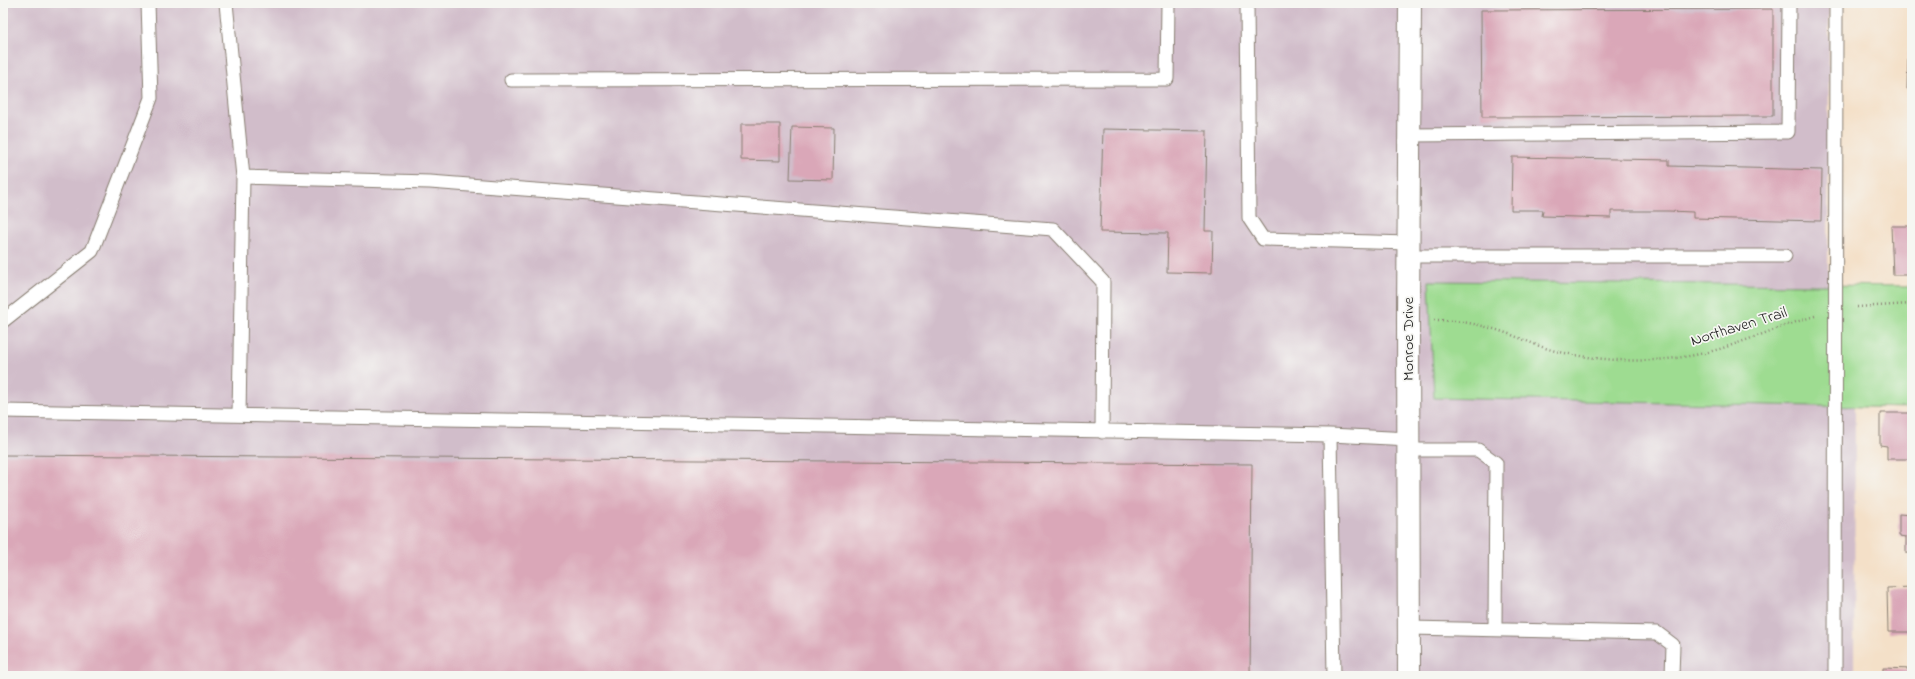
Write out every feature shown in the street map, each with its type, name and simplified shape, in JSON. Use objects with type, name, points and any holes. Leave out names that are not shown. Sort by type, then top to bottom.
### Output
[{"type":"street","name":"Monroe Drive","points":[[1409,676],[1410,444],[1408,320],[1410,3]]},
{"type":"lane","points":[[3,321],[92,251],[151,98],[148,3]]},
{"type":"lane","points":[[226,3],[243,177],[239,415]]},
{"type":"lane","points":[[511,80],[1167,79],[1168,3]]},
{"type":"lane","points":[[1247,3],[1249,218],[1263,239],[1409,249],[1785,256]]},
{"type":"lane","points":[[1410,135],[1788,132],[1789,3]]},
{"type":"lane","points":[[1835,676],[1836,3]]},
{"type":"lane","points":[[243,177],[430,182],[1053,229],[1103,282],[1102,432]]},
{"type":"lane","points":[[3,411],[1330,435],[1478,450],[1496,463],[1495,628]]},
{"type":"lane","points":[[1330,435],[1334,676]]},
{"type":"lane","points":[[1410,628],[1495,628],[1657,633],[1673,645],[1672,676]]},
{"type":"path","name":"Northaven Trail","points":[[1408,320],[1445,320],[1474,324],[1503,332],[1558,352],[1586,357],[1619,360],[1653,360],[1691,355],[1724,348],[1800,320],[1835,310],[1880,305],[1912,304]]},
{"type":"shaded area","points":[[3,3],[1829,3],[1828,285],[1430,281],[1434,398],[1855,407],[1854,676],[3,676]]},
{"type":"green space","points":[[1429,281],[1912,286],[1912,408],[1434,398]]},
{"type":"building","points":[[1773,9],[1773,116],[1482,117],[1481,10]]},
{"type":"building","points":[[1908,53],[1912,53],[1912,89],[1907,89]]},
{"type":"building","points":[[741,124],[780,124],[780,161],[741,160]]},
{"type":"building","points":[[792,127],[834,128],[833,180],[790,179]]},
{"type":"building","points":[[1103,129],[1207,131],[1205,231],[1213,231],[1212,273],[1167,272],[1168,233],[1100,232]]},
{"type":"building","points":[[1512,157],[1669,160],[1669,166],[1822,170],[1821,221],[1693,218],[1693,212],[1669,211],[1611,211],[1611,218],[1542,216],[1543,210],[1511,210]]},
{"type":"building","points":[[1891,226],[1912,226],[1912,275],[1893,275]]},
{"type":"building","points":[[1880,413],[1912,413],[1912,459],[1887,459],[1887,446],[1880,445]]},
{"type":"building","points":[[3,455],[1252,464],[1250,676],[3,676]]},
{"type":"building","points":[[1899,514],[1912,515],[1912,553],[1906,553],[1906,537],[1899,536]]},
{"type":"building","points":[[1912,587],[1912,632],[1888,632],[1887,588]]},
{"type":"building","points":[[1883,668],[1912,669],[1912,676],[1883,676]]}]
